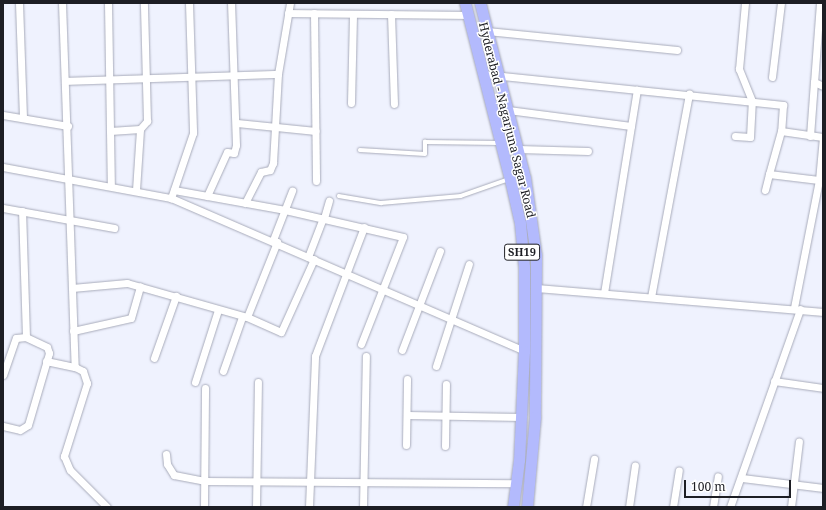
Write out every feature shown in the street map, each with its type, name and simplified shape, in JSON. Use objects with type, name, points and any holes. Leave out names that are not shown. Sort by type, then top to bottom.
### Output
[{"type":"main road","name":"Hyderabad - Nagarjuna Sagar Road","points":[[465,3],[520,223],[524,267],[524,351],[517,483],[513,507]]},
{"type":"main road","name":"Hyderabad - Nagarjuna Sagar Road","points":[[480,3],[518,149],[532,215],[537,288],[534,451],[527,507]]},
{"type":"street","points":[[20,3],[23,118]]},
{"type":"street","points":[[62,3],[70,178],[75,367]]},
{"type":"street","points":[[108,3],[111,185]]},
{"type":"street","points":[[136,190],[140,129],[146,121],[144,3]]},
{"type":"street","points":[[171,198],[192,137],[193,77],[189,3]]},
{"type":"street","points":[[207,196],[227,152],[234,153],[237,124],[233,116],[234,75],[231,3]]},
{"type":"street","points":[[246,203],[262,172],[270,170],[273,163],[278,74],[290,3]]},
{"type":"street","points":[[735,136],[750,137],[752,100],[739,69],[745,3]]},
{"type":"street","points":[[772,77],[781,3]]},
{"type":"street","points":[[810,136],[820,3]]},
{"type":"street","points":[[288,13],[468,15]]},
{"type":"street","points":[[314,13],[316,180]]},
{"type":"street","points":[[351,103],[353,14]]},
{"type":"street","points":[[391,14],[394,104]]},
{"type":"street","points":[[487,31],[677,50]]},
{"type":"street","points":[[66,81],[278,74]]},
{"type":"street","points":[[483,74],[636,90],[752,100],[783,105],[781,131],[765,190]]},
{"type":"street","points":[[814,82],[823,86]]},
{"type":"street","points":[[604,293],[636,90]]},
{"type":"street","points":[[650,297],[689,94]]},
{"type":"street","points":[[508,110],[631,126]]},
{"type":"street","points":[[3,115],[68,126]]},
{"type":"street","points":[[237,124],[316,131]]},
{"type":"street","points":[[110,131],[140,129]]},
{"type":"street","points":[[730,507],[742,478],[797,308],[821,181],[823,137],[781,131]]},
{"type":"street","points":[[518,149],[588,151]]},
{"type":"street","points":[[3,167],[111,185],[171,198],[275,241],[524,351]]},
{"type":"street","points":[[769,174],[821,181]]},
{"type":"street","points":[[174,190],[285,210],[403,237],[361,344]]},
{"type":"street","points":[[223,371],[275,241],[292,191]]},
{"type":"street","points":[[72,288],[121,283],[140,286],[244,317],[281,332],[311,258],[329,201]]},
{"type":"street","points":[[3,208],[71,218],[114,228]]},
{"type":"street","points":[[22,211],[26,337]]},
{"type":"street","points":[[309,507],[315,356],[345,273],[364,227]]},
{"type":"street","points":[[402,350],[440,251]]},
{"type":"street","points":[[436,366],[469,264]]},
{"type":"street","points":[[73,331],[131,318],[140,286]]},
{"type":"street","points":[[537,288],[797,308],[823,312]]},
{"type":"street","points":[[154,358],[176,296]]},
{"type":"street","points":[[195,382],[218,310]]},
{"type":"street","points":[[3,375],[16,338],[26,337],[47,347],[46,361],[28,425],[20,430],[3,426]]},
{"type":"street","points":[[363,507],[366,356]]},
{"type":"street","points":[[46,361],[75,367],[83,371],[87,383],[65,450],[66,462],[107,507]]},
{"type":"street","points":[[406,445],[407,379]]},
{"type":"street","points":[[774,381],[823,388]]},
{"type":"street","points":[[256,507],[258,382]]},
{"type":"street","points":[[445,446],[446,384]]},
{"type":"street","points":[[204,507],[205,388]]},
{"type":"street","points":[[407,415],[521,418]]},
{"type":"street","points":[[791,507],[799,442]]},
{"type":"street","points":[[166,454],[168,464],[174,475],[204,481],[363,484],[517,483]]},
{"type":"street","points":[[586,507],[594,460]]},
{"type":"street","points":[[629,507],[635,465]]},
{"type":"street","points":[[673,507],[679,470]]},
{"type":"street","points":[[713,507],[718,476]]},
{"type":"street","points":[[742,478],[823,488]]},
{"type":"lane","points":[[360,150],[425,154],[425,142],[500,143]]},
{"type":"lane","points":[[339,196],[381,203],[461,196],[510,179]]}]
